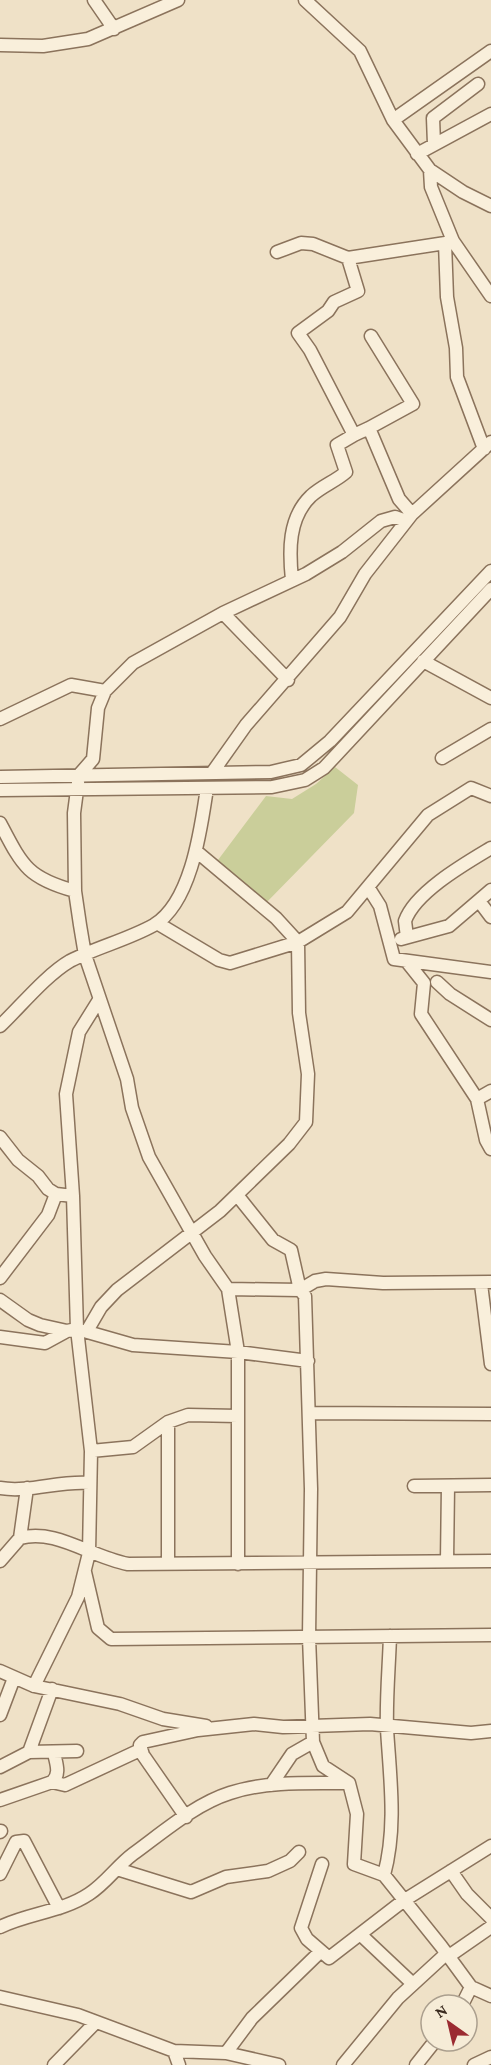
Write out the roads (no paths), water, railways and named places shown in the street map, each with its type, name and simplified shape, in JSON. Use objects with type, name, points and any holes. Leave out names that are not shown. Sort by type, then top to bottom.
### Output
[{"type":"street","points":[[94,0],[114,29]]},
{"type":"street","points":[[0,45],[57,44],[88,39],[114,29],[149,5],[178,0]]},
{"type":"street","points":[[304,0],[360,51],[393,120],[430,170],[463,192],[491,206]]},
{"type":"street","points":[[393,120],[491,51]]},
{"type":"street","points":[[434,144],[433,118],[478,84]]},
{"type":"street","points":[[417,154],[491,114]]},
{"type":"street","points":[[430,170],[431,187],[449,242],[491,296]]},
{"type":"street","points":[[277,252],[302,243],[313,244],[348,258],[449,242]]},
{"type":"street","points":[[212,773],[246,725],[288,680],[340,617],[364,574],[409,518],[487,446],[457,377],[456,348],[447,297],[449,242]]},
{"type":"street","points":[[348,258],[358,291],[334,302],[328,311],[298,333],[310,350],[354,435]]},
{"type":"street","points":[[292,580],[290,537],[294,525],[309,499],[346,472],[337,445],[413,406],[371,336]]},
{"type":"street","points":[[369,428],[399,500],[409,518]]},
{"type":"street","points":[[238,1564],[238,1352],[228,1289],[149,1157],[132,1108],[127,1079],[85,955],[75,891],[74,813],[77,789],[80,775],[93,759],[98,708],[105,691],[133,663],[223,613],[292,580],[342,552],[381,520],[395,517],[409,518]]},
{"type":"street","points":[[0,777],[271,772],[292,768],[310,759],[491,571]]},
{"type":"street","points":[[0,790],[272,787],[294,783],[315,775],[491,589]]},
{"type":"street","points":[[223,613],[288,680]]},
{"type":"street","points":[[423,662],[491,698]]},
{"type":"street","points":[[0,719],[71,685],[105,691]]},
{"type":"street","points":[[442,758],[491,729]]},
{"type":"street","points":[[0,1026],[63,966],[157,923],[174,904],[196,851],[207,788]]},
{"type":"street","points":[[157,923],[219,960],[230,963],[298,942],[347,912],[437,807],[471,788],[491,796]]},
{"type":"street","points":[[0,823],[14,849],[34,874],[46,883],[75,891]]},
{"type":"street","points":[[407,937],[405,921],[414,907],[443,880],[491,848]]},
{"type":"street","points":[[0,1337],[45,1343],[77,1330],[117,1290],[237,1195],[289,1144],[308,1118],[308,1074],[299,1013],[298,942],[276,918],[196,851]]},
{"type":"street","points":[[368,887],[380,906],[394,959],[408,963],[491,972]]},
{"type":"street","points":[[391,942],[449,926],[491,890]]},
{"type":"street","points":[[479,901],[491,917]]},
{"type":"street","points":[[408,963],[424,983],[425,991],[420,1008],[425,1023],[477,1099],[487,1121],[486,1140],[491,1149]]},
{"type":"street","points":[[437,982],[450,994],[491,1020]]},
{"type":"street","points":[[34,1686],[68,1620],[89,1553],[91,1451],[77,1330],[73,1196],[66,1094],[80,1032],[99,1000]]},
{"type":"street","points":[[477,1099],[491,1091]]},
{"type":"street","points":[[0,1137],[18,1160],[56,1194],[73,1196]]},
{"type":"street","points":[[0,1278],[48,1215],[56,1194]]},
{"type":"street","points":[[237,1195],[273,1240],[291,1250],[300,1290],[305,1296],[310,1413],[309,1637],[313,1742],[323,1766],[348,1784],[357,1814],[354,1864],[384,1875],[471,1987],[491,1996]]},
{"type":"street","points":[[228,1289],[300,1290],[315,1281],[326,1279],[383,1283],[486,1283],[491,1364]]},
{"type":"street","points":[[0,1300],[28,1320],[52,1329],[77,1330],[133,1345],[154,1348],[238,1352],[308,1361]]},
{"type":"street","points":[[310,1413],[491,1414]]},
{"type":"street","points":[[91,1451],[133,1447],[168,1422],[188,1415],[238,1416]]},
{"type":"street","points":[[168,1422],[168,1564]]},
{"type":"street","points":[[0,1488],[90,1483]]},
{"type":"street","points":[[414,1486],[491,1485]]},
{"type":"street","points":[[447,1561],[448,1486]]},
{"type":"street","points":[[20,1538],[27,1488]]},
{"type":"street","points":[[0,1561],[20,1538],[32,1534],[48,1536],[89,1553],[128,1564],[491,1561]]},
{"type":"street","points":[[85,1571],[98,1628],[111,1639],[491,1635]]},
{"type":"street","points":[[384,1875],[392,1846],[392,1784],[387,1726],[390,1636]]},
{"type":"street","points":[[0,1671],[34,1686],[120,1704],[163,1719],[216,1727]]},
{"type":"street","points":[[0,1715],[14,1678]]},
{"type":"street","points":[[29,1752],[52,1689]]},
{"type":"street","points":[[186,1817],[157,1778],[140,1750],[140,1745],[148,1741],[216,1727],[254,1724],[312,1727],[387,1726],[471,1733],[491,1731]]},
{"type":"street","points":[[271,1785],[292,1754],[313,1742]]},
{"type":"street","points":[[52,1782],[64,1785],[140,1750]]},
{"type":"street","points":[[0,1767],[29,1752],[77,1752]]},
{"type":"street","points":[[0,1800],[52,1782],[56,1778],[57,1770],[54,1753]]},
{"type":"street","points":[[0,1927],[21,1917],[59,1908],[89,1894],[117,1869],[186,1817],[228,1793],[271,1785],[348,1784]]},
{"type":"street","points":[[0,1874],[16,1842],[24,1841],[59,1908]]},
{"type":"street","points":[[322,1864],[301,1928],[307,1939],[329,1958],[403,1901],[491,1846]]},
{"type":"street","points":[[117,1869],[191,1892],[226,1877],[268,1871],[290,1861],[299,1852]]},
{"type":"street","points":[[451,1871],[467,1894],[491,1918]]},
{"type":"street","points":[[343,2065],[368,2032],[413,1984],[448,1955],[491,1927]]},
{"type":"street","points":[[361,1935],[413,1984]]},
{"type":"street","points":[[226,2053],[252,2018],[321,1951]]},
{"type":"street","points":[[468,1993],[471,1987]]},
{"type":"street","points":[[0,1997],[61,2010],[174,2051],[226,2053],[279,2065]]},
{"type":"street","points":[[54,2065],[96,2022]]},
{"type":"street","points":[[174,2051],[179,2065]]},
{"type":"street","points":[[416,2065],[426,2053]]},
{"type":"street","points":[[474,2065],[491,2057]]}]
